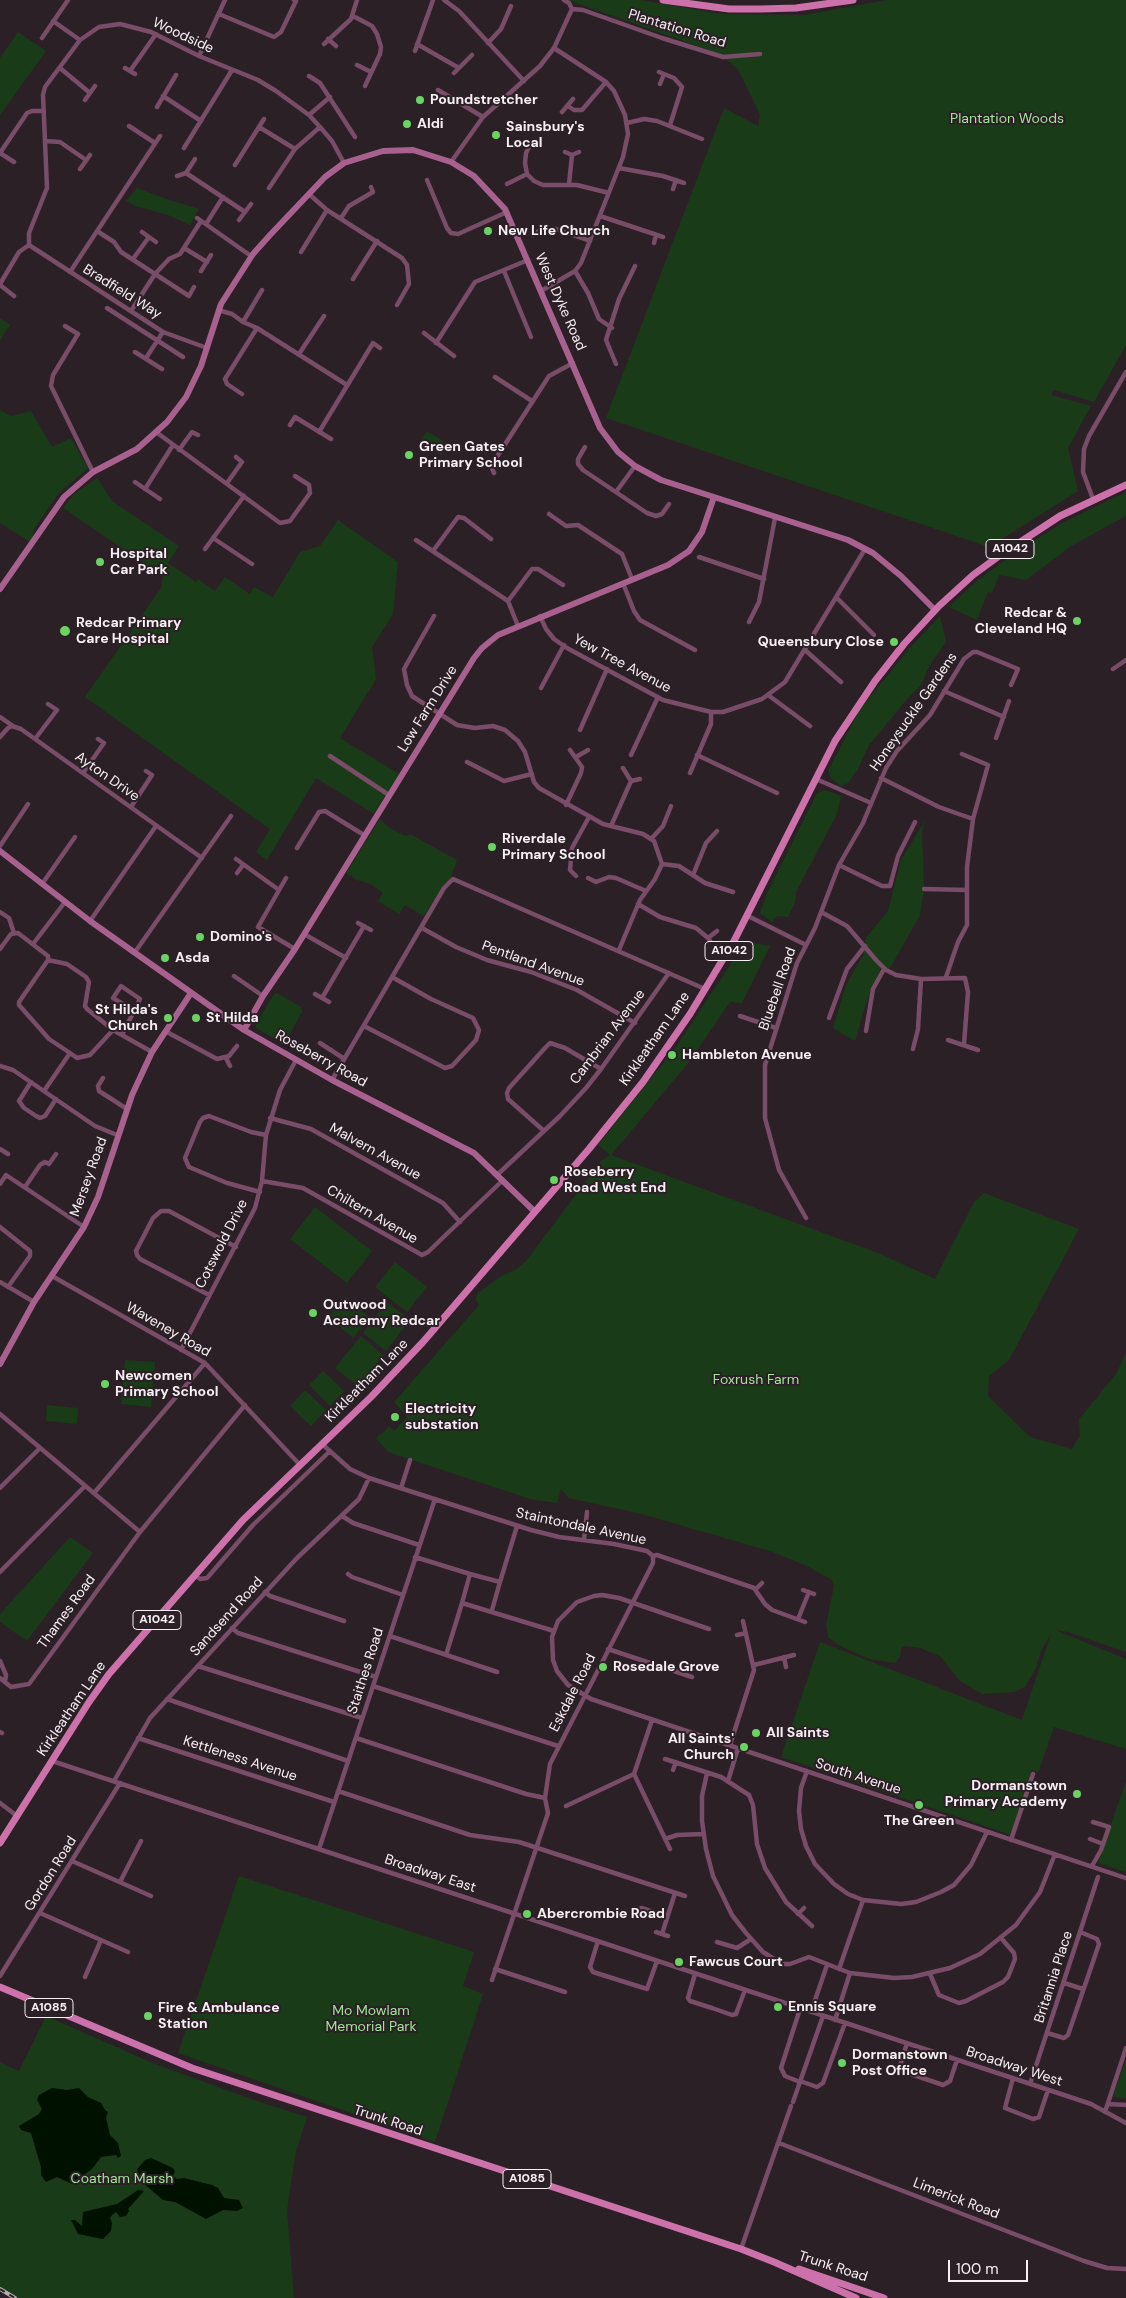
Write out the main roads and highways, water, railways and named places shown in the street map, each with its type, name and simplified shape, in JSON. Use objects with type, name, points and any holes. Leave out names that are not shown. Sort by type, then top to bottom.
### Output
[{"type":"main road","points":[[663,0],[729,9],[761,9],[796,8],[853,0]]},
{"type":"main road","name":"Kirkleatham Lane","points":[[0,1843],[99,1687],[243,1520],[419,1348],[589,1149],[642,1082],[666,1050],[705,989],[748,916],[835,741],[862,700],[904,644],[935,610],[973,575],[1028,535],[1093,499],[1126,485]]},
{"type":"main road","name":"Trunk Road","points":[[0,1987],[192,2068],[260,2092],[741,2249],[856,2298]]},
{"type":"main road","name":"Trunk Road","points":[[774,2262],[827,2277],[884,2298]]},
{"type":"railway","points":[[0,2289],[15,2298]]},
{"type":"place","name":"Poundstretcher","points":[[420,100]]},
{"type":"place","name":"Aldi","points":[[407,124]]},
{"type":"place","name":"Sainsbury's Local","points":[[496,135]]},
{"type":"place","name":"New Life Church","points":[[488,231]]},
{"type":"place","name":"Green Gates Primary School","points":[[409,455]]},
{"type":"place","name":"Hospital Car Park","points":[[100,562]]},
{"type":"place","name":"Redcar & Cleveland HQ","points":[[1077,621]]},
{"type":"place","name":"Redcar Primary Care Hospital","points":[[65,631]]},
{"type":"place","name":"Queensbury Close","points":[[894,642]]},
{"type":"place","name":"Riverdale Primary School","points":[[492,847]]},
{"type":"place","name":"Domino's","points":[[200,937]]},
{"type":"place","name":"Asda","points":[[165,958]]},
{"type":"place","name":"St Hilda's Church","points":[[168,1018]]},
{"type":"place","name":"St Hilda","points":[[196,1018]]},
{"type":"place","name":"Hambleton Avenue","points":[[672,1055]]},
{"type":"place","name":"Roseberry Road West End","points":[[554,1180]]},
{"type":"place","name":"Outwood Academy Redcar","points":[[313,1313]]},
{"type":"place","name":"Newcomen Primary School","points":[[105,1384]]},
{"type":"place","name":"Electricity substation","points":[[395,1417]]},
{"type":"place","name":"Rosedale Grove","points":[[603,1667]]},
{"type":"place","name":"All Saints","points":[[756,1733]]},
{"type":"place","name":"All Saints' Church","points":[[744,1747]]},
{"type":"place","name":"Dormanstown Primary Academy","points":[[1077,1794]]},
{"type":"place","name":"The Green","points":[[919,1805]]},
{"type":"place","name":"Abercrombie Road","points":[[527,1914]]},
{"type":"place","name":"Fawcus Court","points":[[679,1962]]},
{"type":"place","name":"Ennis Square","points":[[778,2007]]},
{"type":"place","name":"Fire & Ambulance Station","points":[[148,2016]]},
{"type":"place","name":"Dormanstown Post Office","points":[[842,2063]]},
{"type":"park label","name":"Plantation Woods","points":[[1007,119]]},
{"type":"park label","name":"Foxrush Farm","points":[[756,1380]]},
{"type":"park label","name":"Mo Mowlam Memorial Park","points":[[371,2019]]},
{"type":"park label","name":"Coatham Marsh","points":[[122,2179]]}]
